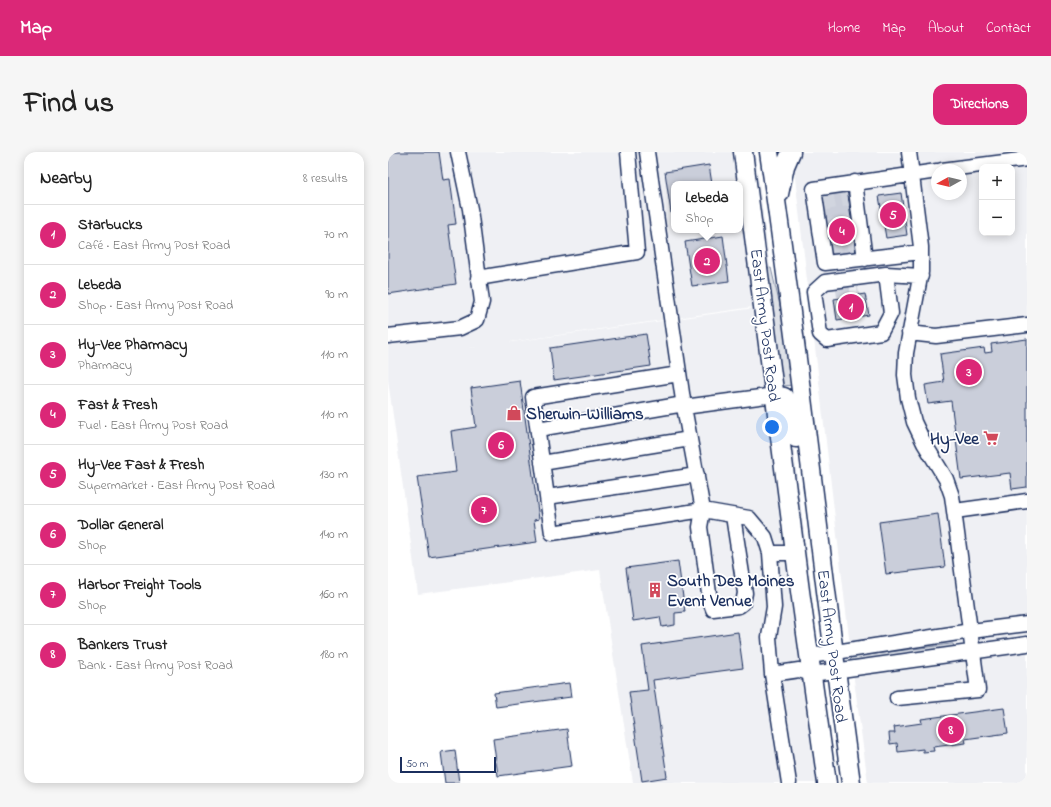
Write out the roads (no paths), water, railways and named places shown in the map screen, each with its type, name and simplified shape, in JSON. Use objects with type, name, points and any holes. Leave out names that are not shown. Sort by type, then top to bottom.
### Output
[{"type":"main road","name":"East Army Post Road","points":[[743,152],[795,552],[827,783]]},
{"type":"main road","name":"East Army Post Road","points":[[769,152],[796,345],[818,534],[851,783]]},
{"type":"main road","points":[[777,206],[785,166],[791,152]]},
{"type":"main road","points":[[775,395],[784,397],[793,419],[802,494],[818,534]]},
{"type":"lane","points":[[388,336],[460,328],[477,320],[482,302],[468,202],[458,152]]},
{"type":"lane","points":[[478,278],[638,252],[628,152]]},
{"type":"lane","points":[[647,152],[684,406],[703,510],[700,527],[710,602],[713,609],[739,606],[743,603],[745,593],[733,516]]},
{"type":"lane","points":[[897,698],[978,690],[952,496],[946,479],[924,444],[914,422],[908,398],[905,376],[909,332],[921,276],[921,252],[909,152]]},
{"type":"lane","points":[[967,167],[1027,159]]},
{"type":"lane","points":[[921,252],[825,263],[822,227],[814,188],[931,172]]},
{"type":"lane","points":[[854,182],[853,199],[858,242],[865,258]]},
{"type":"lane","points":[[886,274],[891,313],[881,332],[827,340],[820,334],[814,292],[871,276],[886,274],[921,276]]},
{"type":"lane","points":[[858,287],[871,276]]},
{"type":"lane","points":[[909,332],[936,336],[1027,325]]},
{"type":"lane","points":[[679,374],[534,397],[552,533],[703,510],[748,518],[765,537],[770,553],[774,607],[769,637],[772,674],[789,783]]},
{"type":"lane","points":[[538,429],[684,406],[775,395]]},
{"type":"lane","points":[[542,463],[690,439]]},
{"type":"lane","points":[[547,497],[697,475]]},
{"type":"lane","points":[[955,511],[1027,501]]},
{"type":"lane","points":[[770,553],[795,552]]},
{"type":"lane","points":[[810,656],[971,631],[1027,624]]},
{"type":"lane","points":[[772,674],[799,670],[812,674],[1027,644]]},
{"type":"tunnel","points":[[821,204],[848,199]]},
{"type":"tunnel","points":[[824,226],[851,222]]},
{"type":"tunnel","points":[[826,246],[854,243]]},
{"type":"tunnel","points":[[836,290],[858,287]]},
{"type":"place","name":"Hy-Vee Fast & Fresh","points":[[893,215]]},
{"type":"place","name":"Fast & Fresh","points":[[842,231]]},
{"type":"place","name":"Lebeda","points":[[707,261]]},
{"type":"place","name":"Starbucks","points":[[851,307]]},
{"type":"place","name":"Hy-Vee Pharmacy","points":[[969,372]]},
{"type":"place","name":"Sherwin-Williams","points":[[514,413]]},
{"type":"place","name":"Hy-Vee","points":[[991,438]]},
{"type":"place","name":"Dollar General","points":[[501,445]]},
{"type":"place","name":"Harbor Freight Tools","points":[[484,510]]},
{"type":"place","name":"South Des Moines Event Venue","points":[[655,590]]},
{"type":"place","name":"Bankers Trust","points":[[951,730]]}]
